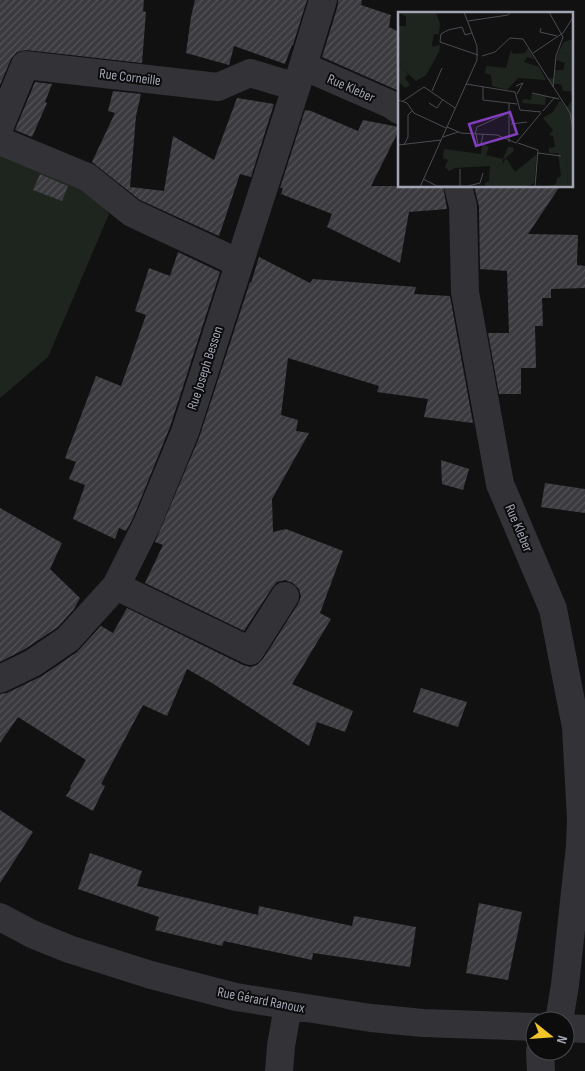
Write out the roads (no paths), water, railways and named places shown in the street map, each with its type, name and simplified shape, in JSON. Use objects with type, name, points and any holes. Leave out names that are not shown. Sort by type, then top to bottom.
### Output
[{"type":"street","name":"Rue Joseph Besson","points":[[0,679],[33,663],[68,639],[116,586],[147,524],[185,432],[323,0]]},
{"type":"street","name":"Rue Corneille","points":[[0,126],[25,65],[218,88],[250,73],[299,77]]},
{"type":"street","name":"Rue Kleber","points":[[299,77],[392,105],[398,109]]},
{"type":"street","points":[[0,141],[87,177],[132,214],[239,263]]},
{"type":"street","name":"Rue Kleber","points":[[458,188],[463,206],[465,292],[500,484],[553,609],[576,727],[581,819],[578,869],[561,1011]]},
{"type":"street","points":[[116,586],[250,651],[284,596]]},
{"type":"street","name":"Rue Gérard Ranoux","points":[[0,917],[32,934],[69,949],[151,975],[236,997],[371,1018],[424,1023],[525,1027]]},
{"type":"street","points":[[279,1071],[288,1006]]}]
